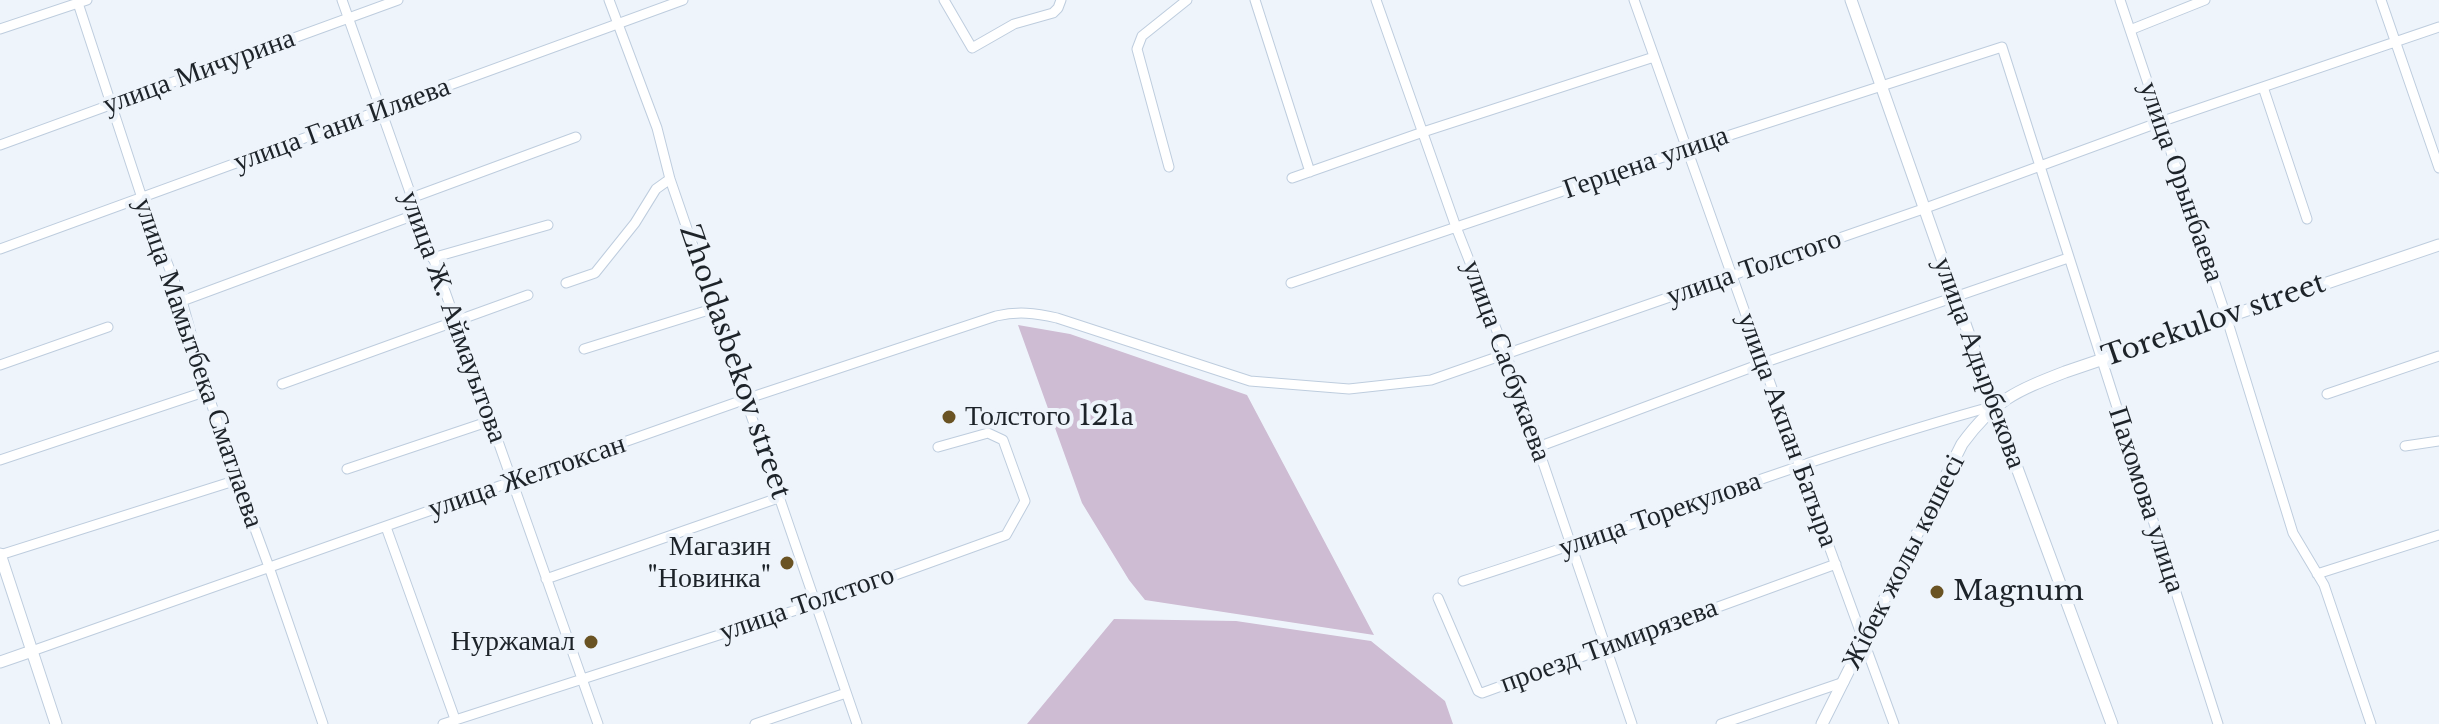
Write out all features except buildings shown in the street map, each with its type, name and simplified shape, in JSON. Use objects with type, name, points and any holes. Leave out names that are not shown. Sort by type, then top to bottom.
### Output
[{"type":"main road","name":"улица Адырбекова","points":[[1851,0],[1994,406],[2112,724]]},
{"type":"main road","name":"Torekulov street","points":[[1994,406],[2026,387],[2101,359],[2439,245]]},
{"type":"main road","name":"Жібек жолы көшесі","points":[[1822,724],[1958,452],[1972,430],[1994,406]]},
{"type":"main road","points":[[0,554],[56,724]]},
{"type":"main road","name":"улица Желтоксан","points":[[0,662],[32,651]]},
{"type":"street","name":"улица Ж. Аймауытова","points":[[342,0],[598,724]]},
{"type":"street","name":"улица Мичурина","points":[[0,145],[398,0]]},
{"type":"street","name":"Zholdasbekov street","points":[[609,0],[657,128],[670,179],[857,724]]},
{"type":"street","name":"улица Гани Иляева","points":[[0,249],[683,0]]},
{"type":"street","points":[[944,0],[972,48],[1014,24],[1053,13],[1061,0]]},
{"type":"street","points":[[1169,167],[1137,49],[1142,36],[1187,0]]},
{"type":"street","points":[[1255,0],[1310,172]]},
{"type":"street","name":"улица Сасбукаева","points":[[1376,0],[1456,227],[1506,354],[1632,724]]},
{"type":"street","name":"улица Акпан Батыра","points":[[1634,0],[1894,724]]},
{"type":"street","name":"улица Орынбаева","points":[[2120,0],[2226,316],[2293,533],[2324,585],[2367,723]]},
{"type":"street","points":[[2130,30],[2205,0]]},
{"type":"street","points":[[2381,0],[2439,168]]},
{"type":"street","points":[[0,29],[81,1]]},
{"type":"street","name":"улица Мамытбека Сматлаева","points":[[81,1],[142,198],[182,301],[207,391],[323,724]]},
{"type":"street","name":"улица Толстого","points":[[1057,318],[1250,381],[1349,389],[1431,380],[1923,209],[2160,122],[2439,27]]},
{"type":"street","name":"Герцена улица","points":[[1291,283],[1687,149],[2002,47]]},
{"type":"street","name":"Пахомова улица","points":[[2002,47],[2218,724]]},
{"type":"street","points":[[1292,178],[1654,57]]},
{"type":"street","points":[[2263,87],[2307,219]]},
{"type":"street","points":[[2427,133],[2439,129]]},
{"type":"street","points":[[411,198],[576,137]]},
{"type":"street","points":[[566,283],[595,273],[635,223],[656,189],[670,179]]},
{"type":"street","points":[[182,301],[417,214]]},
{"type":"street","points":[[432,258],[548,225]]},
{"type":"street","points":[[1538,447],[1763,363],[2068,258]]},
{"type":"street","points":[[282,384],[528,295]]},
{"type":"street","points":[[584,349],[715,308]]},
{"type":"street","name":"улица Желтоксан","points":[[32,651],[746,399],[996,316],[1032,312],[1057,318]]},
{"type":"street","points":[[0,365],[108,327]]},
{"type":"street","points":[[2327,394],[2439,356]]},
{"type":"street","points":[[0,460],[207,391]]},
{"type":"street","name":"улица Торекулова","points":[[1463,581],[1800,467],[1994,406]]},
{"type":"street","points":[[347,469],[490,421]]},
{"type":"street","name":"улица Толстого","points":[[443,724],[818,603],[1006,535],[1025,501],[1003,440],[988,433],[938,447]]},
{"type":"street","points":[[2405,446],[2439,441]]},
{"type":"street","points":[[0,554],[237,480]]},
{"type":"street","points":[[546,579],[781,497]]},
{"type":"street","points":[[386,527],[455,719]]},
{"type":"street","points":[[2317,574],[2439,535]]},
{"type":"street","name":"проезд Тимирязева","points":[[1438,598],[1479,693],[1836,564]]},
{"type":"street","points":[[1721,724],[1844,682]]},
{"type":"street","points":[[755,724],[846,693]]},
{"type":"shaded area","points":[[1018,325],[1070,334],[1247,395],[1374,635],[1145,600],[1129,580],[1082,503]]},
{"type":"shaded area","points":[[1114,619],[1236,621],[1371,641],[1445,701],[1453,724],[1027,724]]},
{"type":"place","name":"Толстого 121а","points":[[949,417]]},
{"type":"place","name":"Магазин \"Новинка\"","points":[[787,563]]},
{"type":"place","name":"Magnum","points":[[1937,592]]},
{"type":"place","name":"Нуржамал","points":[[591,642]]}]
